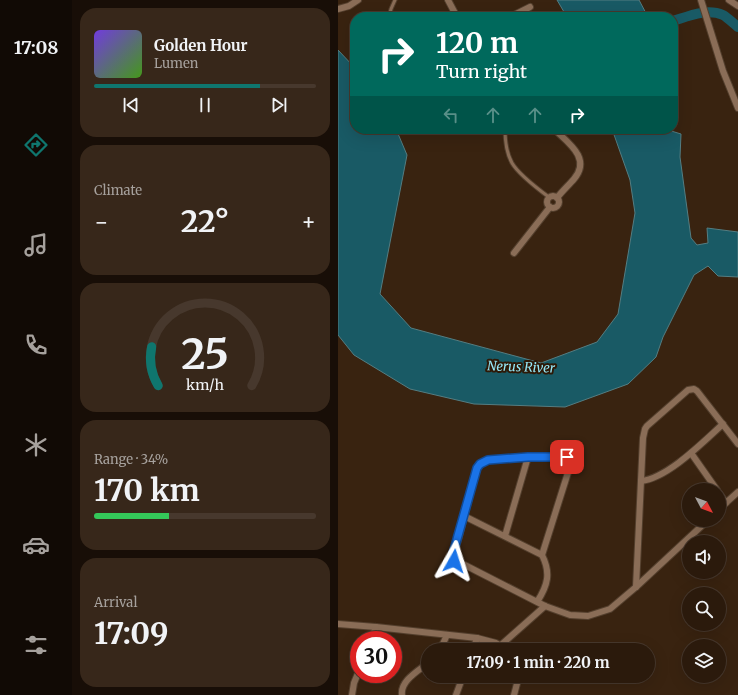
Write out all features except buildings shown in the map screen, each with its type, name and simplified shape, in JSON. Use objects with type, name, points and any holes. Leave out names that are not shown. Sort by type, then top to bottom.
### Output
[{"type":"street","points":[[338,9],[349,6],[358,0]]},
{"type":"street","points":[[448,0],[454,12]]},
{"type":"street","points":[[729,0],[738,6]]},
{"type":"street","points":[[701,3],[708,29],[738,108]]},
{"type":"street","points":[[520,12],[530,7]]},
{"type":"street","points":[[557,198],[575,178],[579,168],[577,152],[559,134]]},
{"type":"street","points":[[550,207],[547,203],[550,198],[553,196],[557,198]]},
{"type":"street","points":[[550,207],[554,208],[559,205],[557,198]]},
{"type":"street","points":[[514,253],[550,207]]},
{"type":"street","points":[[636,587],[645,429],[690,389],[697,391],[738,444]]},
{"type":"street","points":[[641,481],[648,480],[656,476],[691,453],[723,424]]},
{"type":"street","points":[[691,453],[712,483]]},
{"type":"street","points":[[505,536],[528,457]]},
{"type":"street","points":[[537,602],[545,590],[548,577],[548,569],[542,554],[570,461],[567,457],[528,457],[488,460],[480,464],[477,468],[452,557],[453,560],[537,602],[545,606],[570,615],[579,617],[596,615],[610,609],[700,527]]},
{"type":"street","points":[[726,503],[738,492]]},
{"type":"street","points":[[464,516],[542,554]]},
{"type":"street","points":[[503,643],[545,606]]},
{"type":"street","points":[[338,624],[376,626],[477,638],[494,643]]},
{"type":"street","points":[[374,631],[376,626]]},
{"type":"street","points":[[443,643],[447,635]]},
{"type":"street","points":[[475,643],[477,638]]},
{"type":"street","points":[[402,695],[401,691],[406,681],[421,669]]},
{"type":"street","points":[[352,695],[354,683]]},
{"type":"street","points":[[456,695],[460,683]]},
{"type":"street","points":[[514,695],[517,683]]},
{"type":"lane","points":[[391,12],[395,0]]},
{"type":"lane","points":[[506,134],[507,149],[512,162],[518,171],[550,198]]},
{"type":"water","points":[[557,0],[639,0],[645,12],[564,12]]},
{"type":"water","name":"Nerus River","points":[[338,50],[350,63],[350,134],[398,134],[407,155],[380,294],[411,328],[541,363],[597,342],[618,314],[635,213],[630,180],[614,134],[681,134],[680,157],[691,238],[697,245],[708,243],[707,228],[738,232],[738,277],[718,276],[708,266],[694,275],[663,337],[656,357],[628,384],[565,407],[474,404],[410,389],[354,355],[338,335]]},
{"type":"waterway","points":[[678,19],[692,15],[711,12],[723,15],[738,27]]},
{"type":"route","points":[[454,561],[452,557],[477,468],[480,464],[488,460],[528,457],[567,457]]}]
